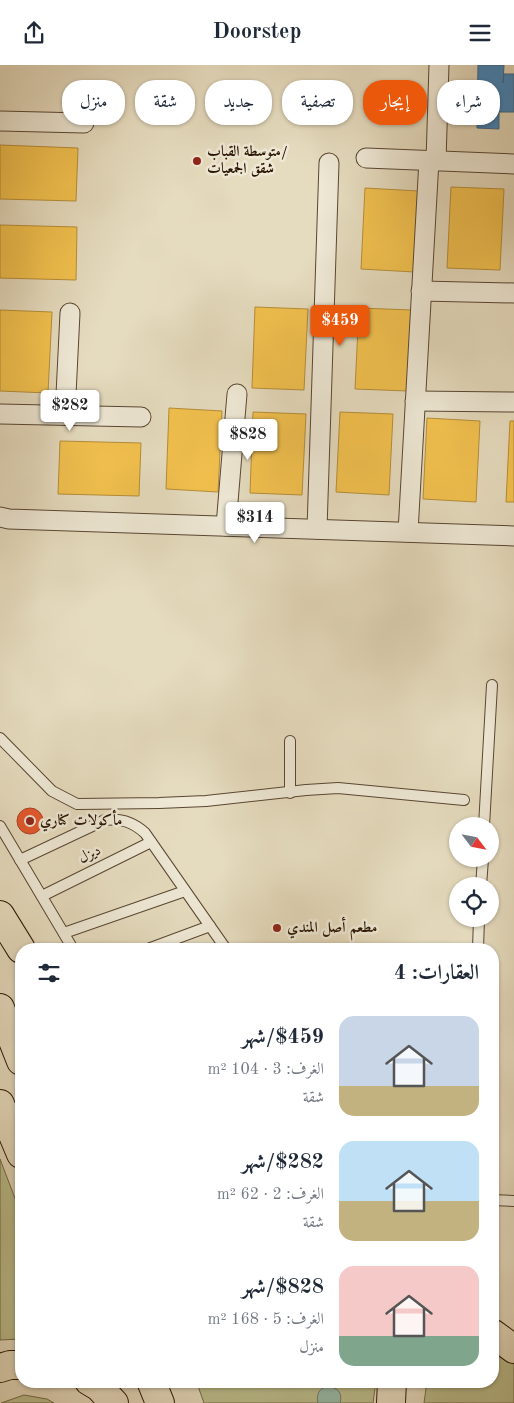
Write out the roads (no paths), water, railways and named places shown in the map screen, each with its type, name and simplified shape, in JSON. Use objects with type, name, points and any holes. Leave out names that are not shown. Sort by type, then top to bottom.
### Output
[{"type":"highway","points":[[0,915],[17,943]]},
{"type":"highway","points":[[0,1008],[15,1046]]},
{"type":"highway","points":[[0,1105],[15,1140]]},
{"type":"highway","points":[[499,1338],[514,1349]]},
{"type":"highway","points":[[0,1368],[15,1365]]},
{"type":"highway","points":[[100,1388],[114,1403]]},
{"type":"highway","points":[[123,1388],[129,1403]]},
{"type":"highway","points":[[154,1388],[160,1403]]},
{"type":"highway","points":[[163,1388],[164,1403]]},
{"type":"highway","points":[[391,1403],[392,1388]]},
{"type":"street","points":[[408,532],[421,291],[439,65]]},
{"type":"street","points":[[0,121],[62,122]]},
{"type":"street","points":[[366,157],[514,164]]},
{"type":"street","points":[[318,529],[329,163]]},
{"type":"street","points":[[421,291],[514,293]]},
{"type":"street","points":[[64,415],[70,313]]},
{"type":"street","points":[[226,526],[237,394]]},
{"type":"street","points":[[415,401],[514,402]]},
{"type":"street","points":[[0,414],[141,417]]},
{"type":"street","points":[[0,517],[9,519],[514,536]]},
{"type":"lane","points":[[485,817],[492,685]]},
{"type":"lane","points":[[0,737],[52,791],[77,803],[206,801],[338,788],[464,799]]},
{"type":"lane","points":[[290,741],[290,793]]},
{"type":"lane","points":[[20,860],[105,820],[120,820],[133,824],[151,842],[222,943]]},
{"type":"lane","points":[[0,826],[70,943]]},
{"type":"lane","name":"ديزل","points":[[42,896],[151,842]]},
{"type":"lane","points":[[64,933],[185,891]]},
{"type":"lane","points":[[165,943],[210,927]]},
{"type":"lane","points":[[478,943],[479,927]]},
{"type":"lane","points":[[499,1200],[514,1201]]},
{"type":"place","name":"متوسطة القباب/ شقق الجمعيات","points":[[197,161]]},
{"type":"place","name":"مأكولات كناري","points":[[30,821]]},
{"type":"place","name":"مطعم أصل المندي","points":[[277,928]]}]
